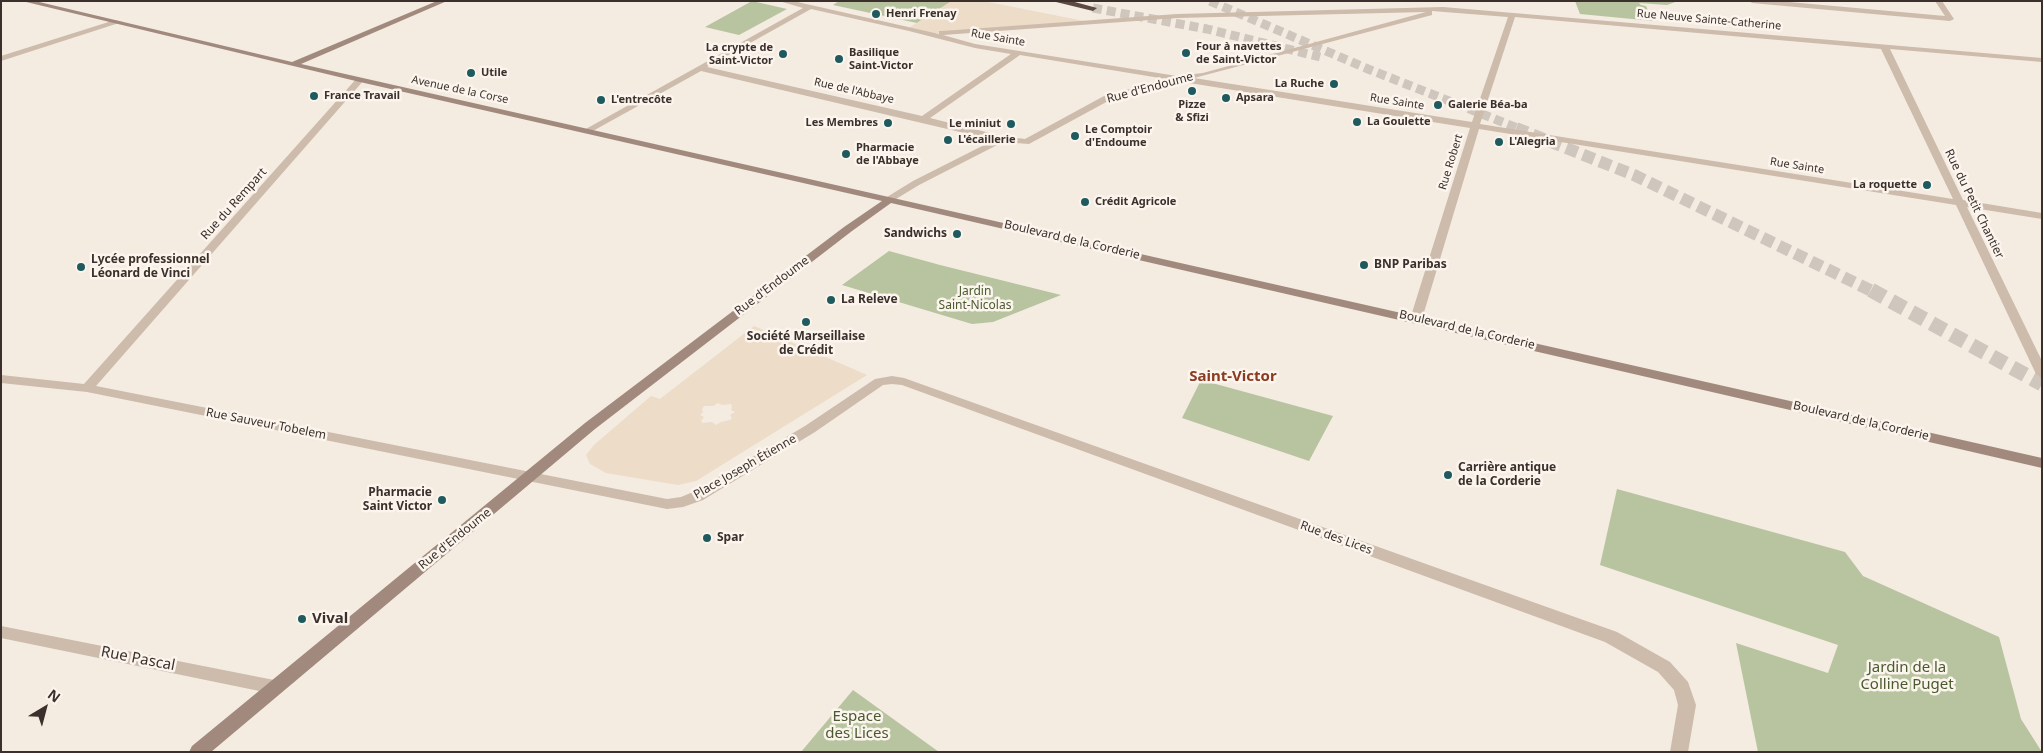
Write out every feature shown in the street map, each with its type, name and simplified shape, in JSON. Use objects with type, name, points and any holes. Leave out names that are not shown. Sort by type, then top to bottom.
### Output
[{"type":"highway","points":[[1056,1],[1093,8]]},
{"type":"main road","name":"Avenue de la Corse","points":[[25,1],[360,80],[891,199]]},
{"type":"main road","points":[[293,64],[444,1]]},
{"type":"main road","name":"Boulevard de la Corderie","points":[[891,199],[2042,463]]},
{"type":"main road","name":"Rue d'Endoume","points":[[198,752],[590,426],[848,228],[891,199]]},
{"type":"street","name":"Rue Sainte","points":[[782,1],[975,46],[2042,216]]},
{"type":"street","points":[[1752,1],[1950,19],[1938,1]]},
{"type":"street","points":[[588,130],[810,7]]},
{"type":"street","name":"Rue Neuve Sainte-Catherine","points":[[925,33],[991,31],[1177,16],[1443,9],[2042,60]]},
{"type":"street","name":"Rue d'Endoume","points":[[891,199],[916,183],[1002,139],[1026,142],[1107,98],[1443,9]]},
{"type":"street","name":"Rue Robert","points":[[1416,319],[1475,126],[1509,20],[1513,15]]},
{"type":"street","points":[[1,60],[118,22]]},
{"type":"street","name":"Rue du Petit Chantier","points":[[1884,46],[2042,374]]},
{"type":"street","points":[[923,119],[1018,53]]},
{"type":"street","name":"Rue de l'Abbaye","points":[[700,68],[1002,139]]},
{"type":"street","name":"Rue du Rempart","points":[[87,388],[360,80]]},
{"type":"street","name":"Rue Sauveur Tobelem","points":[[2,379],[87,388],[530,477]]},
{"type":"street","name":"Place Joseph Étienne","points":[[530,477],[667,504],[683,502],[698,496],[810,428],[880,382],[892,380],[916,386]]},
{"type":"street","name":"Rue des Lices","points":[[916,386],[1611,637],[1664,667],[1682,687],[1687,705],[1679,752]]},
{"type":"street","name":"Rue Pascal","points":[[1,632],[274,687]]},
{"type":"green space","points":[[752,1],[787,9],[739,35],[705,27]]},
{"type":"green space","points":[[839,1],[952,1],[917,23],[833,5]]},
{"type":"green space","points":[[1575,1],[1678,1],[1667,5],[1639,3],[1646,6],[1653,21],[1580,14]]},
{"type":"green space","name":"Jardin Saint-Nicolas","points":[[889,251],[1061,295],[993,322],[972,324],[842,285]]},
{"type":"green space","points":[[1201,380],[1333,416],[1309,461],[1182,418]]},
{"type":"green space","name":"Jardin de la Colline Puget","points":[[1617,489],[1845,552],[1863,576],[1999,637],[2021,719],[2042,752],[1758,752],[1736,643],[1828,673],[1838,645],[1600,565]]},
{"type":"green space","name":"Espace des Lices","points":[[853,690],[939,752],[801,752]]},
{"type":"shaded area","points":[[952,1],[983,1],[1089,22],[960,33],[925,33],[907,29]]},
{"type":"shaded area","points":[[754,326],[867,375],[696,481],[678,485],[606,473],[590,464],[586,455],[594,445],[651,396],[660,399]],"holes":[[[718,403],[722,405],[731,404],[731,410],[735,412],[730,415],[732,418],[730,420],[716,425],[712,422],[703,423],[701,421],[704,417],[700,415],[703,412],[704,406],[713,406]]]},
{"type":"tunnel","points":[[1210,1],[1368,69],[1520,129]]},
{"type":"tunnel","points":[[1093,8],[1207,29],[1320,57]]},
{"type":"tunnel","points":[[1516,128],[1634,175],[1874,292]]},
{"type":"tunnel","points":[[1871,290],[2042,384]]},
{"type":"place","name":"Henri Frenay","points":[[876,14]]},
{"type":"place","name":"Four à navettes de Saint-Victor","points":[[1186,53]]},
{"type":"place","name":"La crypte de Saint-Victor","points":[[783,54]]},
{"type":"place","name":"Basilique Saint-Victor","points":[[839,59]]},
{"type":"place","name":"Utile","points":[[471,73]]},
{"type":"place","name":"La Ruche","points":[[1334,84]]},
{"type":"place","name":"Pizze & Sfizi","points":[[1192,91]]},
{"type":"place","name":"France Travail","points":[[314,96]]},
{"type":"place","name":"Apsara","points":[[1226,98]]},
{"type":"place","name":"L'entrecôte","points":[[601,100]]},
{"type":"place","name":"Galerie Béa-ba","points":[[1438,105]]},
{"type":"place","name":"La Goulette","points":[[1357,122]]},
{"type":"place","name":"Les Membres","points":[[888,123]]},
{"type":"place","name":"Le miniut","points":[[1011,124]]},
{"type":"place","name":"Le Comptoir d'Endoume","points":[[1075,136]]},
{"type":"place","name":"L'écaillerie","points":[[948,140]]},
{"type":"place","name":"L'Alegria","points":[[1499,142]]},
{"type":"place","name":"Pharmacie de l'Abbaye","points":[[846,154]]},
{"type":"place","name":"La roquette","points":[[1927,185]]},
{"type":"place","name":"Crédit Agricole","points":[[1085,202]]},
{"type":"place","name":"Sandwichs","points":[[957,234]]},
{"type":"place","name":"BNP Paribas","points":[[1364,265]]},
{"type":"place","name":"Lycée professionnel Léonard de Vinci","points":[[81,267]]},
{"type":"place","name":"La Releve","points":[[831,300]]},
{"type":"place","name":"Société Marseillaise de Crédit","points":[[806,322]]},
{"type":"place","name":"Carrière antique de la Corderie","points":[[1448,475]]},
{"type":"place","name":"Pharmacie Saint Victor","points":[[442,500]]},
{"type":"place","name":"Spar","points":[[707,538]]},
{"type":"place","name":"Vival","points":[[302,619]]},
{"type":"district","name":"Saint-Victor","points":[[1233,377]]}]
